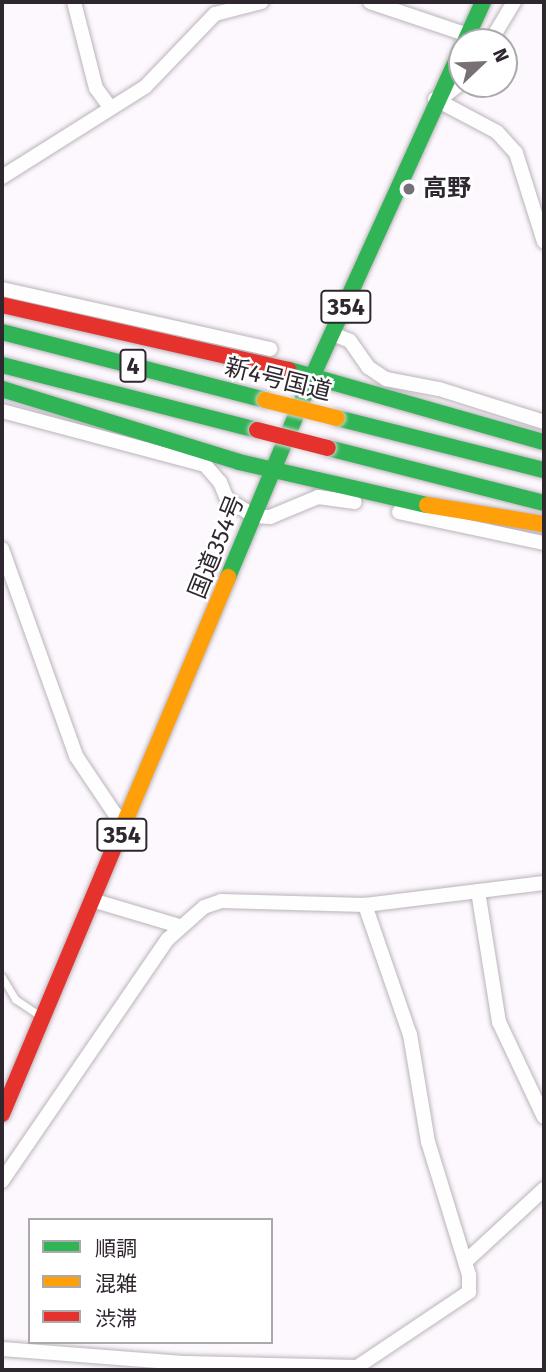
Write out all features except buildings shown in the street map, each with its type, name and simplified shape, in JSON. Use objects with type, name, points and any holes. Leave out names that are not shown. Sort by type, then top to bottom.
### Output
[{"type":"highway","name":"国道354号","points":[[468,28],[483,2]]},
{"type":"highway","name":"国道354号","points":[[2,1114],[7,1086],[43,1017],[127,823],[313,375],[448,71]]},
{"type":"highway","points":[[2,305],[313,375],[544,442]]},
{"type":"highway","name":"新4号国道","points":[[2,332],[544,470]]},
{"type":"highway","name":"4","points":[[2,365],[544,503]]},
{"type":"highway","points":[[2,389],[118,428],[273,469],[410,502],[544,524]]},
{"type":"street","points":[[74,2],[96,88],[110,107]]},
{"type":"street","points":[[2,177],[145,87],[215,14],[261,2]]},
{"type":"street","points":[[370,2],[448,28]]},
{"type":"street","points":[[498,28],[514,2]]},
{"type":"street","points":[[448,91],[435,99],[497,132],[516,153],[544,242]]},
{"type":"street","points":[[2,289],[270,349]]},
{"type":"street","points":[[333,334],[351,341],[368,366],[386,379],[439,389],[544,422]]},
{"type":"street","points":[[2,411],[205,466],[220,482],[227,499],[254,516],[270,517],[310,499],[328,496],[544,543]]},
{"type":"street","points":[[2,549],[76,756],[115,814],[127,823]]},
{"type":"street","points":[[2,1181],[178,926],[204,907],[221,901],[365,905],[544,883]]},
{"type":"street","points":[[478,891],[499,1022],[544,1117]]},
{"type":"street","points":[[92,900],[178,926]]},
{"type":"street","points":[[2,1349],[186,1363],[357,1369],[469,1292],[465,1262],[428,1142],[410,1035],[365,905]]},
{"type":"street","points":[[465,1262],[544,1189]]},
{"type":"lane","points":[[2,977],[15,999],[43,1017]]},
{"type":"traffic: fast","points":[[228,577],[313,375],[483,2]]},
{"type":"traffic: fast","points":[[2,332],[265,400]]},
{"type":"traffic: fast","points":[[2,365],[257,430]]},
{"type":"traffic: fast","points":[[289,370],[544,442]]},
{"type":"traffic: fast","points":[[2,389],[239,462],[427,505]]},
{"type":"traffic: fast","points":[[337,418],[544,470]]},
{"type":"traffic: fast","points":[[328,448],[544,503]]},
{"type":"traffic: slow","points":[[265,400],[337,418]]},
{"type":"traffic: slow","points":[[427,505],[544,524]]},
{"type":"traffic: slow","points":[[115,845],[228,577]]},
{"type":"traffic: jam","points":[[2,305],[289,370]]},
{"type":"traffic: jam","points":[[257,430],[328,448]]},
{"type":"traffic: jam","points":[[2,1114],[115,845]]},
{"type":"place","name":"高野","points":[[409,189]]}]
